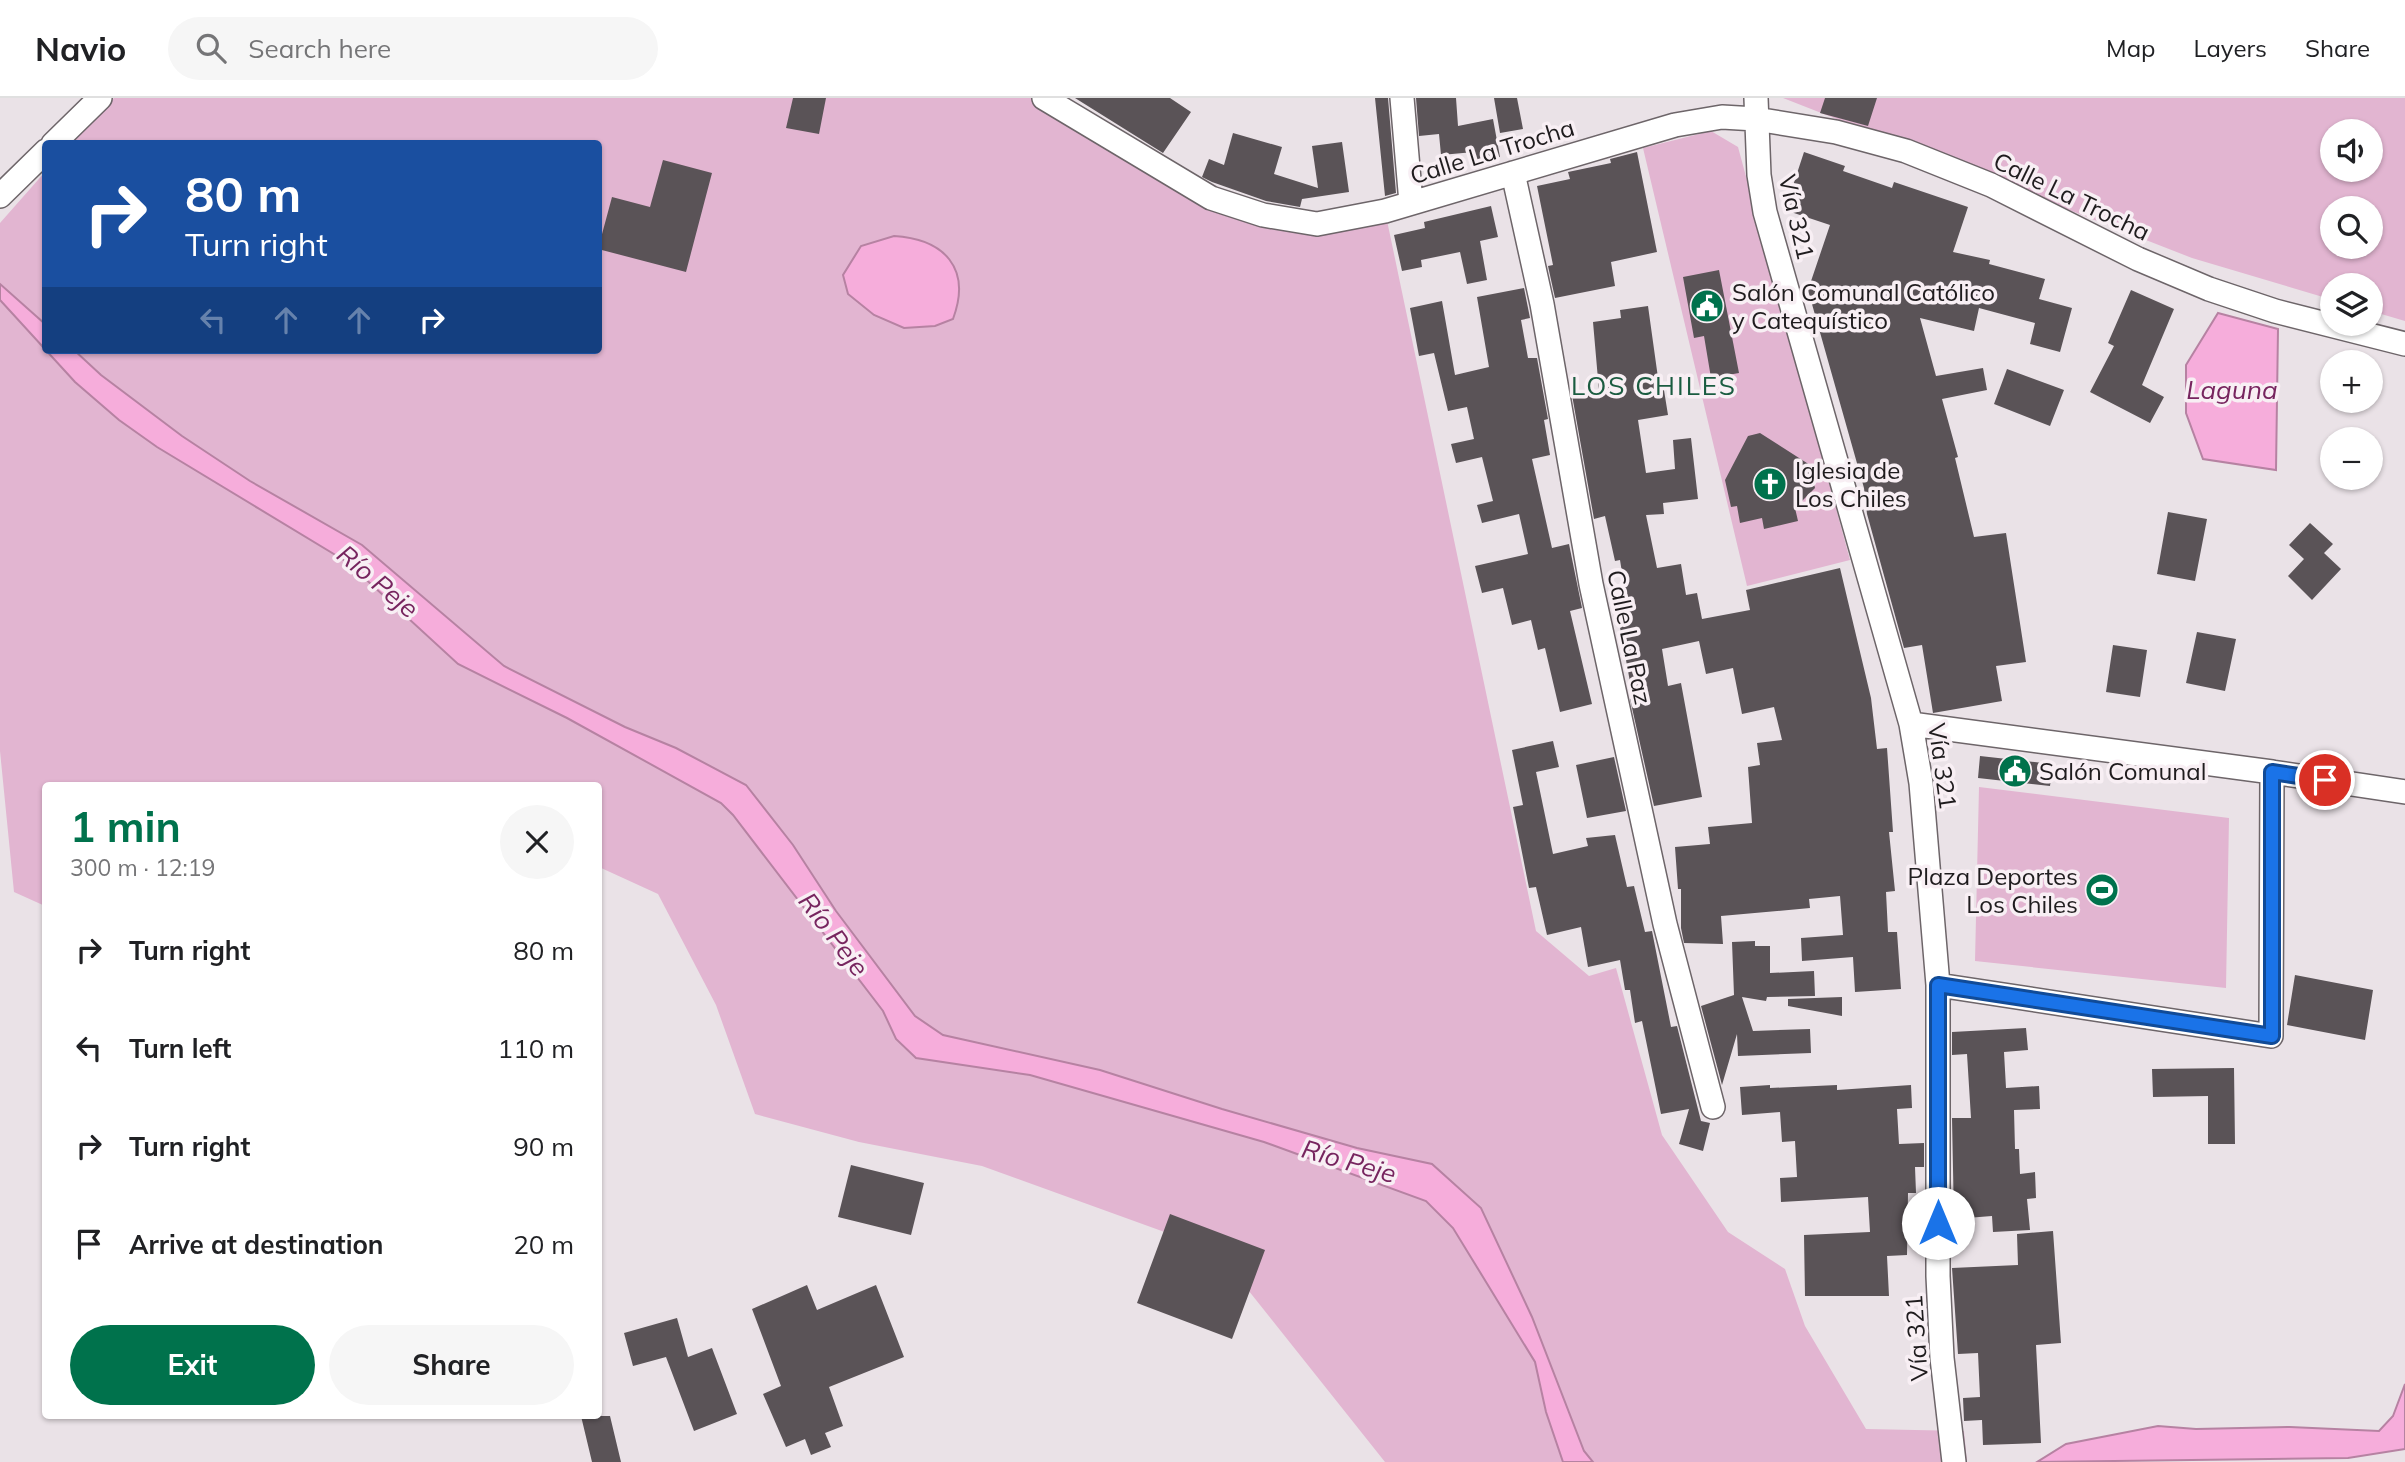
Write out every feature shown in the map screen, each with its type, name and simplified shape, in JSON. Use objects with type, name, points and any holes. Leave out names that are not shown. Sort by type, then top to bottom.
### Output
[{"type":"street","points":[[57,140],[100,98]]},
{"type":"street","name":"Calle La Trocha","points":[[1044,98],[1211,198],[1263,215],[1317,225],[1338,223],[1411,203],[1675,125],[1756,108],[1926,157],[1991,185],[2137,258],[2208,289],[2287,314],[2405,344]]},
{"type":"street","points":[[1402,98],[1411,203]]},
{"type":"street","name":"Vía 321","points":[[1756,108],[1759,175],[1765,212],[1911,724],[1921,783],[1938,985],[1938,1276],[1942,1358],[1954,1462]]},
{"type":"street","points":[[0,196],[42,155]]},
{"type":"street","name":"Calle La Paz","points":[[1513,173],[1542,304],[1600,625],[1665,924],[1713,1107]]},
{"type":"street","points":[[1911,724],[2405,792]]},
{"type":"street","points":[[1938,985],[2272,1036],[2272,772]]},
{"type":"shaded area","points":[[114,98],[1044,98],[1263,215],[1385,211],[1536,931],[1589,976],[1616,968],[1662,1135],[1728,1232],[1785,1269],[1805,1326],[1866,1429],[1964,1431],[1967,1462],[1385,1462],[1217,1251],[982,1166],[859,1142],[755,1114],[716,1005],[658,894],[602,868],[602,782],[42,782],[42,905],[14,892],[0,751],[0,223],[42,175],[42,354],[602,354],[602,140],[74,140]]},
{"type":"shaded area","points":[[1783,98],[2405,98],[2405,321],[2383,315],[2383,273],[2320,273],[2320,296],[2192,258]]},
{"type":"shaded area","points":[[1711,131],[1738,147],[1850,560],[1747,586],[1643,148]]},
{"type":"shaded area","name":"Plaza Deportes Los Chiles","points":[[1979,787],[2229,818],[2226,988],[1975,961]]},
{"type":"water","points":[[894,236],[927,243],[940,250],[949,260],[956,271],[959,285],[953,319],[935,326],[904,328],[874,315],[848,294],[843,275],[861,246]]},
{"type":"water","points":[[0,284],[42,321],[42,346],[0,300]]},
{"type":"water","name":"Laguna","points":[[2218,313],[2278,329],[2276,470],[2203,459],[2186,413],[2186,365]]},
{"type":"water","name":"Río Peje","points":[[49,354],[78,354],[101,375],[182,436],[250,481],[362,545],[504,666],[625,727],[676,748],[746,785],[793,845],[836,911],[915,1016],[943,1035],[1100,1070],[1357,1148],[1432,1164],[1481,1208],[1532,1317],[1584,1451],[1593,1462],[1563,1462],[1546,1412],[1535,1362],[1453,1228],[1426,1201],[1264,1142],[1030,1075],[916,1058],[896,1039],[883,1011],[721,803],[567,718],[458,664],[347,562],[157,447],[119,420],[75,382]]},
{"type":"water","points":[[2405,1384],[2405,1449],[2348,1458],[2037,1462],[2066,1444],[2158,1426],[2196,1429],[2290,1427],[2379,1431],[2393,1416]]},
{"type":"building","points":[[793,98],[826,98],[819,134],[786,128]]},
{"type":"building","points":[[1075,98],[1170,98],[1191,112],[1163,153]]},
{"type":"building","points":[[1375,98],[1388,98],[1396,193],[1385,196]]},
{"type":"building","points":[[1416,98],[1456,98],[1458,126],[1493,119],[1500,157],[1476,161],[1474,152],[1441,155],[1439,134],[1419,136]]},
{"type":"building","points":[[1494,98],[1517,98],[1523,129],[1500,133]]},
{"type":"building","points":[[1825,98],[1877,98],[1868,126],[1820,113]]},
{"type":"building","points":[[1233,133],[1282,147],[1274,174],[1318,188],[1312,146],[1342,142],[1349,192],[1302,199],[1300,207],[1266,201],[1202,177],[1209,159],[1224,165]]},
{"type":"building","points":[[1637,152],[1657,252],[1611,262],[1615,286],[1555,298],[1548,266],[1553,265],[1537,186],[1570,179],[1568,172],[1611,163],[1610,159]]},
{"type":"building","points":[[1804,152],[1845,166],[1843,171],[1892,188],[1894,182],[1968,207],[1953,252],[1990,260],[1989,264],[2045,279],[2039,299],[2072,308],[2060,352],[2030,344],[2035,323],[1979,308],[1974,331],[1920,318],[1936,376],[1983,368],[1987,390],[1942,399],[1958,457],[1955,458],[1974,537],[2006,533],[2026,662],[1996,666],[2002,701],[1933,713],[1922,645],[1904,648],[1867,514],[1864,488],[1808,290],[1830,225],[1785,210]]},
{"type":"building","points":[[663,160],[712,173],[686,272],[602,250],[602,234],[612,197],[650,207]]},
{"type":"building","points":[[1491,206],[1498,237],[1480,241],[1487,280],[1467,284],[1460,252],[1421,260],[1422,267],[1402,271],[1394,235],[1425,228],[1424,222]]},
{"type":"building","name":"Salón Comunal Católico y Catequístico","points":[[1719,270],[1739,373],[1711,378],[1704,336],[1694,338],[1683,277]]},
{"type":"building","points":[[1524,288],[1530,318],[1521,320],[1528,358],[1537,358],[1548,419],[1544,420],[1550,455],[1532,459],[1552,548],[1569,544],[1582,608],[1570,611],[1592,704],[1560,712],[1545,648],[1538,650],[1531,620],[1512,625],[1503,588],[1482,593],[1475,566],[1528,554],[1519,514],[1482,523],[1477,505],[1493,501],[1482,457],[1456,463],[1451,444],[1474,439],[1467,407],[1448,411],[1434,353],[1419,356],[1410,308],[1442,301],[1455,375],[1489,367],[1477,297]]},
{"type":"building","points":[[2131,290],[2174,309],[2142,385],[2164,397],[2150,423],[2090,392],[2114,346],[2108,343]]},
{"type":"building","points":[[1648,306],[1659,385],[1663,384],[1668,415],[1638,420],[1646,473],[1675,469],[1673,440],[1691,438],[1698,499],[1663,503],[1664,514],[1646,515],[1657,568],[1681,564],[1686,595],[1697,593],[1702,619],[1750,610],[1746,590],[1840,568],[1871,698],[1877,749],[1887,748],[1893,832],[1889,832],[1895,891],[1886,892],[1888,932],[1897,932],[1901,989],[1855,992],[1853,957],[1802,961],[1801,938],[1843,935],[1840,896],[1809,899],[1810,908],[1721,916],[1723,944],[1684,943],[1675,847],[1710,844],[1708,827],[1752,823],[1748,767],[1760,765],[1757,743],[1782,740],[1774,707],[1742,714],[1733,668],[1706,674],[1699,641],[1662,649],[1668,686],[1681,683],[1702,797],[1654,806],[1630,699],[1633,698],[1616,606],[1627,604],[1620,560],[1615,561],[1605,516],[1594,519],[1572,395],[1599,391],[1593,322],[1621,318],[1620,310]]},
{"type":"building","points":[[2007,369],[2064,390],[2050,426],[1994,404]]},
{"type":"building","name":"Iglesia de Los Chiles","points":[[1760,433],[1810,465],[1815,488],[1795,508],[1798,521],[1764,529],[1762,518],[1740,523],[1737,506],[1731,507],[1725,480],[1748,436]]},
{"type":"building","points":[[2168,512],[2207,519],[2195,581],[2157,574]]},
{"type":"building","points":[[2310,523],[2333,544],[2324,553],[2341,569],[2312,600],[2288,576],[2304,559],[2289,545]]},
{"type":"building","points":[[2197,632],[2236,639],[2225,691],[2186,683]]},
{"type":"building","points":[[2113,645],[2147,650],[2140,697],[2106,692]]},
{"type":"building","points":[[1553,741],[1559,767],[1536,772],[1553,854],[1588,846],[1586,838],[1615,835],[1627,887],[1634,886],[1645,932],[1652,931],[1671,1027],[1677,1026],[1701,1121],[1710,1123],[1703,1151],[1679,1144],[1689,1109],[1661,1114],[1642,1021],[1635,1023],[1630,990],[1625,990],[1620,960],[1588,967],[1581,927],[1547,935],[1536,887],[1529,888],[1513,807],[1523,805],[1512,750]]},
{"type":"building","name":"Salón Comunal","points":[[1980,756],[2053,764],[2050,786],[1978,778]]},
{"type":"building","points":[[1614,757],[1626,811],[1587,818],[1576,765]]},
{"type":"building","points":[[1755,941],[1755,946],[1770,946],[1770,973],[1814,971],[1815,996],[1767,997],[1766,1001],[1742,997],[1753,1031],[1810,1029],[1811,1053],[1738,1056],[1737,1034],[1722,1085],[1701,1006],[1734,995],[1732,942]]},
{"type":"building","points":[[2295,975],[2373,990],[2365,1040],[2287,1025]]},
{"type":"building","points":[[1842,997],[1842,1016],[1788,1006],[1788,999]]},
{"type":"building","points":[[2026,1028],[2028,1050],[2004,1052],[2006,1088],[2039,1086],[2040,1109],[2014,1110],[2015,1149],[2019,1149],[2020,1174],[2035,1172],[2036,1198],[2027,1199],[2030,1230],[1993,1232],[1992,1216],[1954,1219],[1952,1118],[1971,1118],[1967,1054],[1952,1055],[1952,1032]]},
{"type":"building","points":[[2234,1068],[2235,1144],[2208,1144],[2208,1096],[2153,1097],[2152,1069]]},
{"type":"building","points":[[1770,1085],[1770,1088],[1837,1085],[1837,1090],[1911,1085],[1912,1108],[1897,1109],[1899,1144],[1924,1143],[1924,1167],[1915,1167],[1916,1193],[1908,1193],[1907,1255],[1887,1256],[1889,1296],[1805,1296],[1804,1235],[1870,1232],[1868,1197],[1781,1202],[1780,1178],[1797,1177],[1795,1141],[1782,1142],[1780,1112],[1742,1115],[1740,1087]]},
{"type":"building","points":[[851,1165],[924,1183],[911,1235],[838,1217]]},
{"type":"building","points":[[1170,1214],[1265,1250],[1232,1339],[1137,1303]]},
{"type":"building","points":[[2053,1231],[2061,1343],[2036,1345],[2041,1443],[1983,1445],[1982,1420],[1964,1421],[1963,1398],[1980,1397],[1978,1353],[1958,1354],[1952,1268],[2018,1265],[2017,1234]]},
{"type":"building","points":[[807,1285],[817,1310],[876,1285],[904,1357],[829,1387],[843,1426],[825,1433],[831,1447],[811,1455],[805,1439],[786,1447],[763,1394],[781,1386],[752,1309]]},
{"type":"building","points":[[677,1318],[688,1357],[712,1348],[737,1414],[694,1431],[666,1357],[633,1366],[624,1333]]},
{"type":"building","points":[[602,1416],[610,1416],[621,1462],[592,1462],[582,1419],[602,1419]]},
{"type":"place","name":"Salón Comunal Católico y Catequístico","points":[[1707,306]]},
{"type":"place","name":"Iglesia de Los Chiles","points":[[1770,484]]},
{"type":"place","name":"Salón Comunal","points":[[2015,771]]},
{"type":"place","name":"Plaza Deportes Los Chiles","points":[[2102,890]]},
{"type":"district","name":"LOS CHILES","points":[[1654,385]]},
{"type":"route","points":[[1938,1223],[1938,985],[2272,1036],[2272,772],[2325,780]]}]
